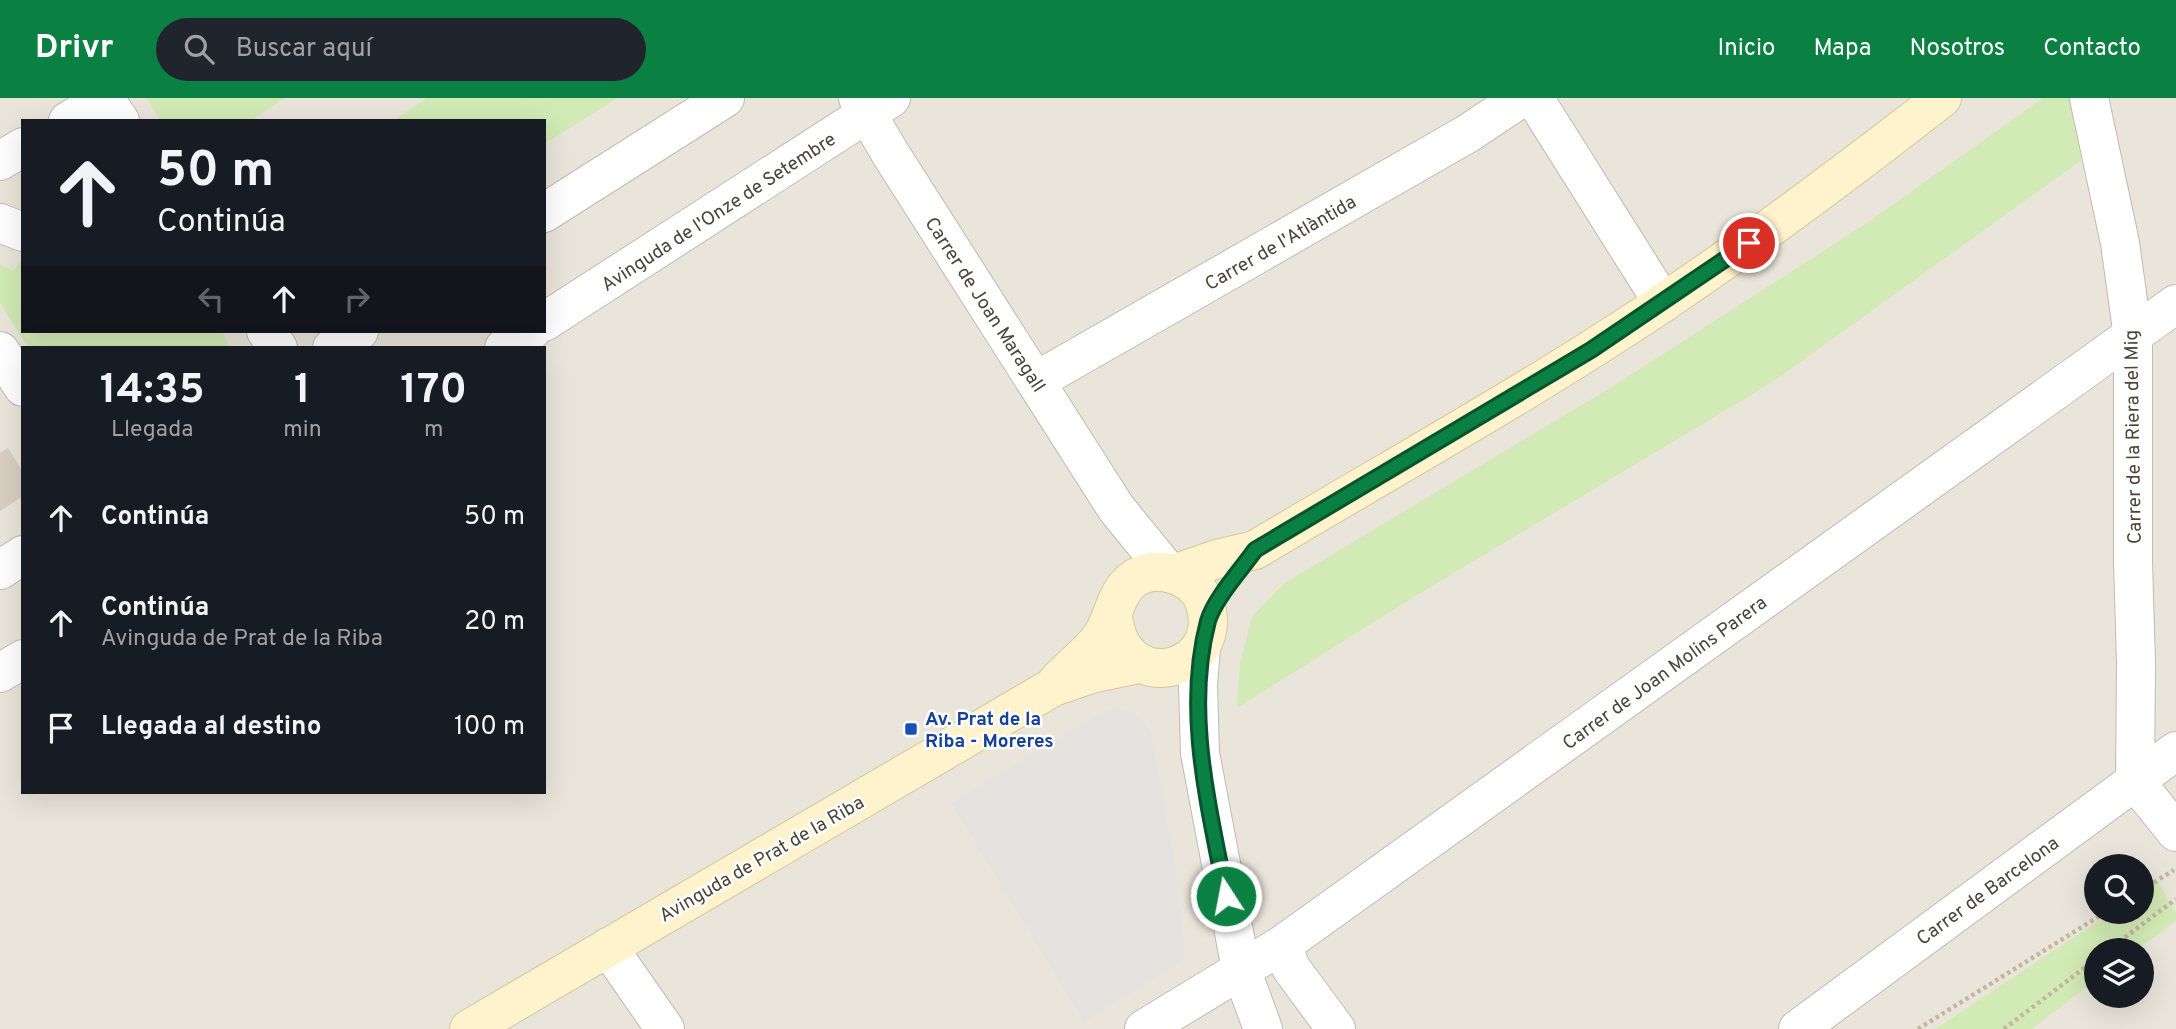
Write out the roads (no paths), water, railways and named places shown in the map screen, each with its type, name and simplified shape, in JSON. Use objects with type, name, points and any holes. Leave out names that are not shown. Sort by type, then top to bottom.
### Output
[{"type":"main road","points":[[1053,687],[1100,638],[1120,600],[1150,573],[1172,573],[1255,550],[1591,350],[1825,189],[1942,98]]},
{"type":"main road","points":[[1053,687],[1091,674],[1182,663],[1193,657],[1220,600],[1255,550]]},
{"type":"main road","points":[[1172,573],[1188,581],[1203,597],[1205,634]]},
{"type":"main road","points":[[1120,600],[1118,640],[1124,650],[1147,666]]},
{"type":"main road","name":"Avinguda de Prat de la Riba","points":[[469,1029],[1053,687]]},
{"type":"street","points":[[546,212],[725,98]]},
{"type":"street","name":"Carrer de l'Atlàntida","points":[[1036,381],[1468,134],[1521,98]]},
{"type":"street","points":[[1535,98],[1663,303]]},
{"type":"street","name":"Carrer de la Riera del Mig","points":[[2088,98],[2120,243],[2133,337],[2135,781]]},
{"type":"street","points":[[71,119],[105,99],[119,119]]},
{"type":"street","name":"Carrer de Joan Maragall","points":[[872,103],[1036,381],[1116,508],[1172,573]]},
{"type":"street","name":"Avinguda de l'Onze de Setembre","points":[[546,322],[872,103]]},
{"type":"street","points":[[0,161],[21,148]]},
{"type":"street","points":[[0,223],[21,231]]},
{"type":"street","name":"Carrer de Joan Molins Parera","points":[[1144,1029],[1282,945],[2176,304]]},
{"type":"street","points":[[334,346],[356,333]]},
{"type":"street","points":[[507,346],[528,333]]},
{"type":"street","points":[[0,351],[21,384]]},
{"type":"street","name":"Carrer de Joan Maragall","points":[[1116,508],[1120,600]]},
{"type":"street","points":[[0,570],[21,556]]},
{"type":"street","points":[[1205,634],[1198,685],[1200,753],[1241,969],[1263,1029]]},
{"type":"street","points":[[0,673],[21,660]]},
{"type":"street","points":[[1147,666],[1172,689],[1185,713],[1200,753]]},
{"type":"street","name":"Carrer de Barcelona","points":[[1798,1029],[2176,751]]},
{"type":"street","points":[[2135,781],[2176,832]]},
{"type":"street","points":[[1282,945],[1291,968],[1336,1029]]},
{"type":"street","points":[[608,947],[665,1029]]},
{"type":"place","name":"Av. Prat de la Riba - Moreres","points":[[911,729]]}]
